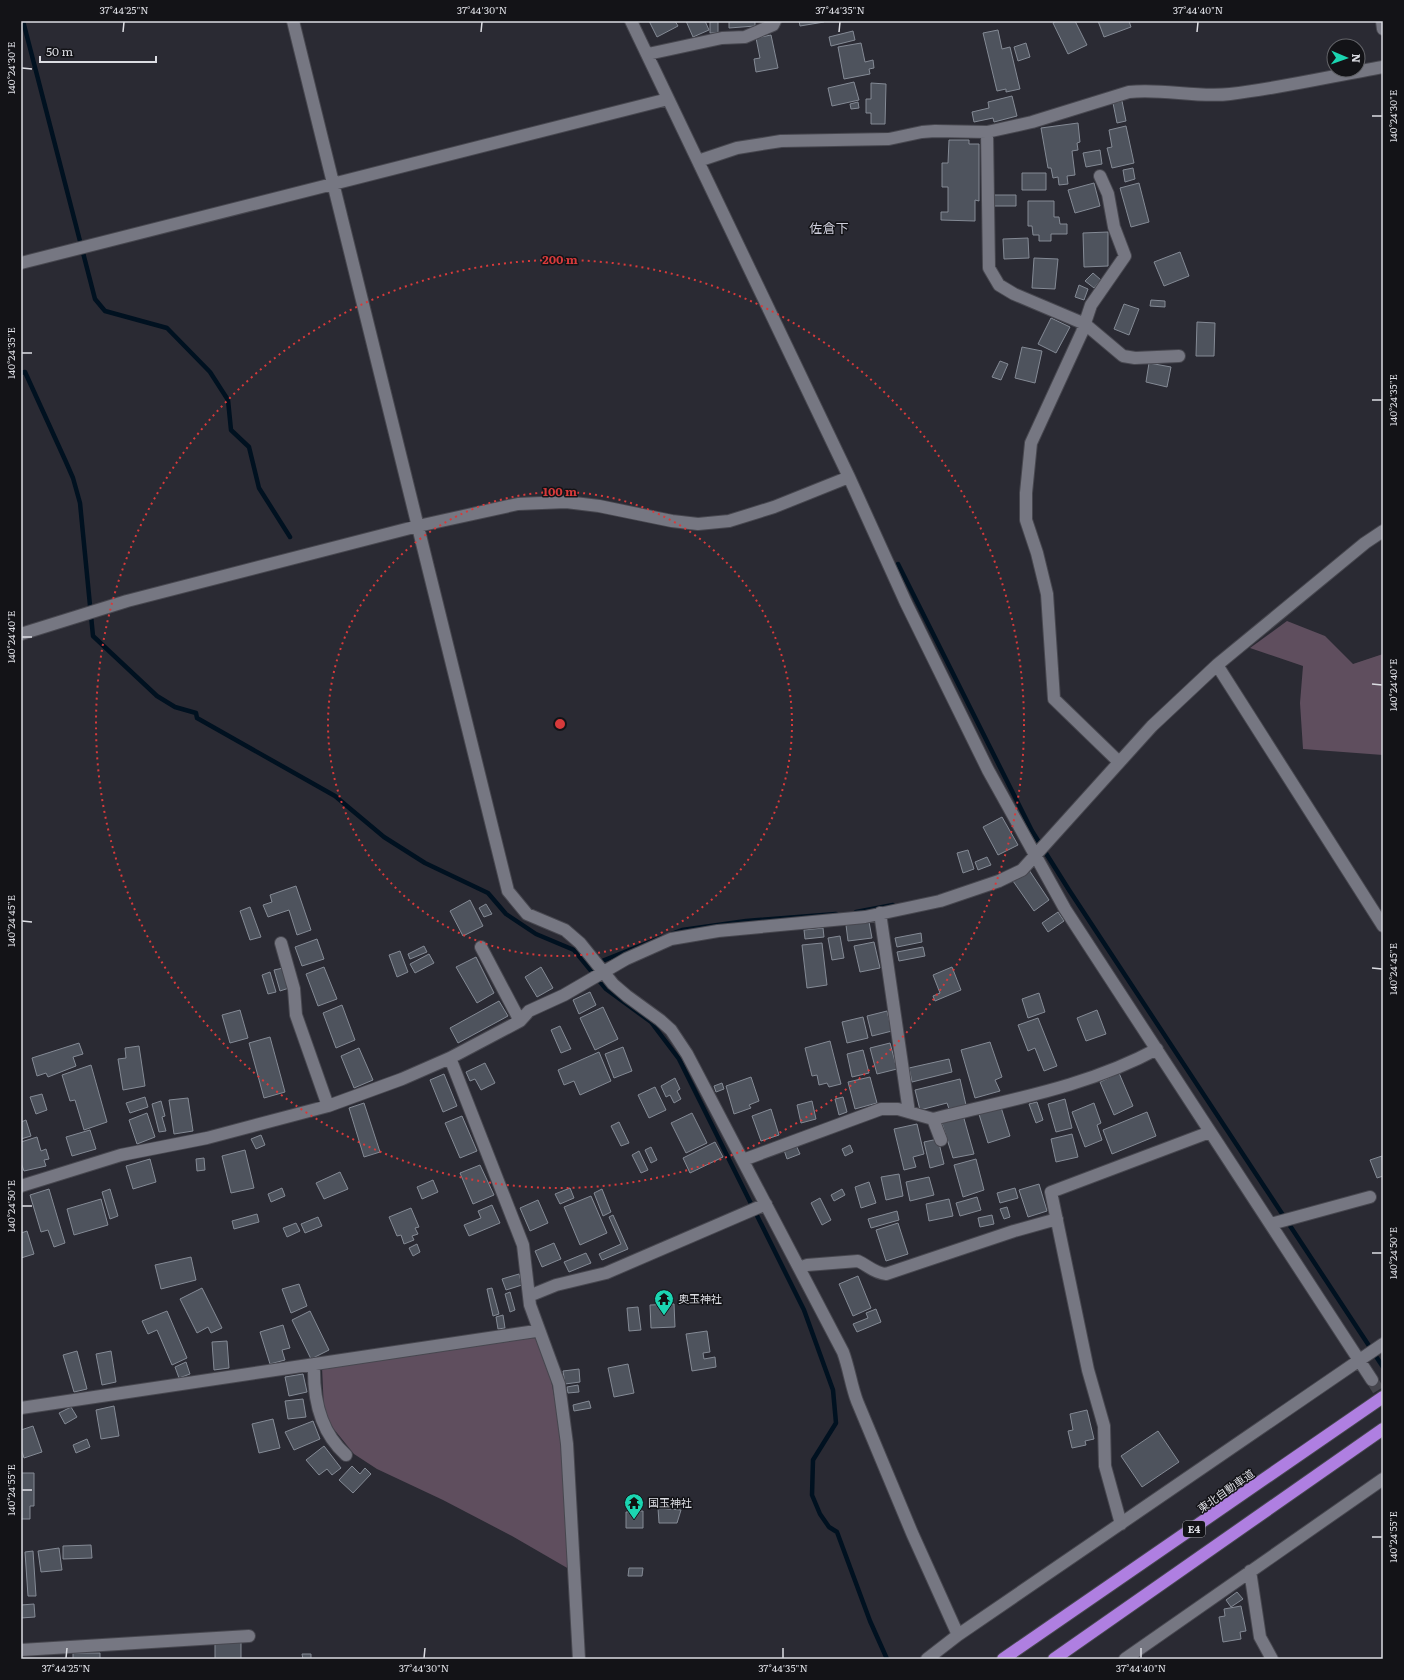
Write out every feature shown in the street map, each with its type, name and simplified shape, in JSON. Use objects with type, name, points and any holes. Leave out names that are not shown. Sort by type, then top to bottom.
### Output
[{"type":"highway","name":"東北自動車道","points":[[1003,1659],[1383,1397]]},
{"type":"highway","name":"E4","points":[[1054,1659],[1383,1430]]},
{"type":"street","points":[[293,21],[508,891],[527,914],[565,930],[575,938],[612,984],[671,1030],[687,1054],[843,1352],[860,1408],[912,1533],[958,1635]]},
{"type":"street","points":[[631,21],[849,477],[906,603],[988,770],[1065,909],[1372,1380]]},
{"type":"street","points":[[648,54],[722,38],[745,37],[773,25],[775,21]]},
{"type":"street","points":[[1382,21],[1383,29]]},
{"type":"street","points":[[698,161],[737,148],[773,141],[889,138],[935,131],[988,132],[1047,118],[1129,92],[1144,90],[1189,95],[1228,94],[1383,67]]},
{"type":"street","points":[[21,263],[668,99]]},
{"type":"street","points":[[988,132],[989,268],[999,285],[1014,294],[1085,324],[1123,356],[1134,358],[1180,356]]},
{"type":"street","points":[[1100,176],[1108,194],[1114,227],[1125,256],[1091,305],[1085,324],[1031,443],[1026,493],[1026,520],[1037,553],[1047,594],[1054,699],[1118,762]]},
{"type":"street","points":[[21,634],[127,601],[418,526],[518,504],[537,502],[566,502],[599,506],[698,524],[729,521],[774,507],[849,477]]},
{"type":"street","points":[[21,1186],[121,1156],[207,1138],[328,1106],[402,1078],[450,1058],[520,1021],[529,1011],[564,994],[602,972],[660,944],[693,934],[865,917],[940,901],[999,880],[1022,870],[1152,726],[1217,665],[1365,543],[1383,531]]},
{"type":"street","points":[[1217,665],[1383,926]]},
{"type":"street","points":[[880,913],[909,1112]]},
{"type":"street","points":[[281,943],[294,989],[296,1015],[328,1106]]},
{"type":"street","points":[[481,947],[520,1021]]},
{"type":"street","points":[[742,1160],[881,1109],[909,1112],[933,1119],[1069,1085],[1136,1060],[1156,1049]]},
{"type":"street","points":[[450,1058],[523,1245],[530,1305],[559,1384],[567,1444],[579,1659]]},
{"type":"street","points":[[933,1119],[941,1140]]},
{"type":"street","points":[[1121,1524],[1105,1466],[1104,1426],[1088,1370],[1051,1192],[1210,1132]]},
{"type":"street","points":[[1270,1224],[1370,1197]]},
{"type":"street","points":[[529,1296],[556,1285],[606,1273],[766,1204]]},
{"type":"street","points":[[799,1268],[807,1265],[858,1261],[871,1270],[886,1274],[1014,1231],[1057,1219]]},
{"type":"street","points":[[21,1408],[536,1331],[540,1332]]},
{"type":"street","points":[[927,1659],[958,1635],[1383,1344]]},
{"type":"street","points":[[314,1364],[318,1406],[324,1426],[329,1437],[346,1456]]},
{"type":"street","points":[[1125,1659],[1383,1479]]},
{"type":"street","points":[[1250,1571],[1260,1637],[1272,1659]]},
{"type":"street","points":[[21,1650],[249,1636]]},
{"type":"shaded area","points":[[1287,621],[1325,636],[1353,664],[1383,654],[1383,755],[1303,749],[1300,703],[1303,666],[1250,648]]},
{"type":"shaded area","points":[[535,1336],[551,1380],[560,1427],[569,1569],[512,1536],[443,1500],[377,1469],[354,1454],[333,1428],[324,1411],[322,1367]]},
{"type":"building","points":[[649,21],[675,21],[678,26],[657,37]]},
{"type":"building","points":[[686,21],[705,21],[709,30],[693,37]]},
{"type":"building","points":[[718,21],[718,33],[710,33],[710,22]]},
{"type":"building","points":[[729,21],[755,21],[755,26],[729,28]]},
{"type":"building","points":[[799,21],[824,21],[824,22],[800,26]]},
{"type":"building","points":[[1056,21],[1075,21],[1087,45],[1068,54],[1053,23]]},
{"type":"building","points":[[1098,21],[1129,21],[1131,27],[1104,37]]},
{"type":"building","points":[[998,30],[1002,49],[1010,47],[1020,89],[1006,92],[1006,89],[997,91],[983,33]]},
{"type":"building","points":[[853,31],[855,40],[831,46],[829,37]]},
{"type":"building","points":[[771,35],[778,68],[756,72],[754,59],[760,58],[756,38]]},
{"type":"building","points":[[861,43],[865,62],[873,60],[874,68],[869,69],[870,74],[844,79],[838,47]]},
{"type":"building","points":[[1026,43],[1030,57],[1018,61],[1014,47]]},
{"type":"building","points":[[854,82],[859,100],[832,106],[828,88]]},
{"type":"building","points":[[871,83],[886,84],[885,124],[871,124],[871,113],[866,113],[866,99],[871,99]]},
{"type":"building","points":[[1012,96],[1017,116],[994,122],[993,118],[974,122],[972,112],[989,108],[988,102]]},
{"type":"building","points":[[1122,101],[1126,121],[1117,123],[1113,103]]},
{"type":"building","points":[[858,102],[859,108],[851,109],[850,104]]},
{"type":"building","points":[[1078,123],[1080,142],[1077,143],[1078,150],[1072,151],[1075,175],[1067,176],[1068,184],[1059,185],[1058,177],[1053,178],[1051,168],[1048,168],[1041,128]]},
{"type":"building","points":[[1126,126],[1134,163],[1112,168],[1107,148],[1112,147],[1109,130]]},
{"type":"building","points":[[949,140],[969,140],[969,144],[979,144],[979,201],[975,200],[975,221],[941,220],[941,212],[948,212],[948,187],[942,187],[942,163],[948,163]]},
{"type":"building","points":[[1100,150],[1102,164],[1086,167],[1083,153]]},
{"type":"building","points":[[1133,168],[1135,179],[1125,182],[1123,170]]},
{"type":"building","points":[[1022,173],[1046,173],[1046,190],[1022,190]]},
{"type":"building","points":[[1094,183],[1100,206],[1075,213],[1068,190]]},
{"type":"building","points":[[1139,183],[1149,222],[1131,227],[1120,188]]},
{"type":"building","points":[[993,195],[1016,195],[1016,206],[993,206]]},
{"type":"building","points":[[1028,201],[1054,201],[1054,217],[1059,217],[1060,224],[1067,224],[1067,234],[1051,234],[1051,241],[1039,241],[1039,235],[1033,235],[1032,226],[1028,226]]},
{"type":"building","points":[[1108,232],[1108,266],[1084,267],[1083,233]]},
{"type":"building","points":[[1028,238],[1029,258],[1004,259],[1003,239]]},
{"type":"building","points":[[1180,252],[1189,276],[1164,286],[1154,262]]},
{"type":"building","points":[[1034,258],[1058,259],[1055,289],[1032,288]]},
{"type":"building","points":[[1093,273],[1101,280],[1094,288],[1085,281]]},
{"type":"building","points":[[1079,285],[1088,289],[1084,300],[1075,297]]},
{"type":"building","points":[[1151,300],[1165,301],[1165,307],[1150,306]]},
{"type":"building","points":[[1124,304],[1139,309],[1129,335],[1114,329]]},
{"type":"building","points":[[1051,318],[1070,327],[1056,353],[1038,344]]},
{"type":"building","points":[[1197,322],[1215,323],[1214,356],[1196,356]]},
{"type":"building","points":[[1022,347],[1042,351],[1035,383],[1015,378]]},
{"type":"building","points":[[1000,361],[1008,364],[1001,380],[992,377]]},
{"type":"building","points":[[1149,363],[1171,367],[1167,387],[1146,382]]},
{"type":"building","points":[[1002,817],[1018,845],[998,855],[983,827]]},
{"type":"building","points":[[968,850],[974,869],[963,873],[957,853]]},
{"type":"building","points":[[987,857],[991,865],[978,870],[975,862]]},
{"type":"building","points":[[1029,870],[1049,900],[1034,911],[1013,881]]},
{"type":"building","points":[[296,886],[311,930],[297,935],[289,910],[268,917],[263,905],[272,902],[270,895]]},
{"type":"building","points":[[470,900],[483,926],[463,936],[450,911]]},
{"type":"building","points":[[486,904],[492,914],[484,917],[479,908]]},
{"type":"building","points":[[250,907],[261,937],[250,940],[240,911]]},
{"type":"building","points":[[1058,912],[1064,921],[1048,932],[1042,923]]},
{"type":"building","points":[[869,922],[872,938],[848,941],[846,925]]},
{"type":"building","points":[[823,928],[824,937],[805,939],[804,930]]},
{"type":"building","points":[[921,933],[922,942],[897,947],[895,938]]},
{"type":"building","points":[[840,936],[844,958],[832,960],[828,938]]},
{"type":"building","points":[[317,939],[324,959],[302,966],[295,947]]},
{"type":"building","points":[[874,942],[880,968],[860,972],[854,946]]},
{"type":"building","points":[[822,943],[827,985],[807,988],[802,945]]},
{"type":"building","points":[[424,946],[427,952],[410,959],[408,954]]},
{"type":"building","points":[[923,947],[925,956],[899,961],[897,952]]},
{"type":"building","points":[[400,951],[408,972],[397,977],[389,955]]},
{"type":"building","points":[[429,954],[434,963],[415,973],[410,964]]},
{"type":"building","points":[[476,957],[494,993],[477,1003],[456,967]]},
{"type":"building","points":[[324,967],[337,999],[318,1006],[306,974]]},
{"type":"building","points":[[541,967],[553,988],[537,997],[525,977]]},
{"type":"building","points":[[952,967],[961,990],[935,1001],[933,996],[940,993],[933,975]]},
{"type":"building","points":[[283,968],[289,988],[280,991],[274,970]]},
{"type":"building","points":[[270,972],[276,992],[268,994],[262,975]]},
{"type":"building","points":[[590,992],[596,1005],[579,1014],[573,1000]]},
{"type":"building","points":[[1039,993],[1045,1012],[1028,1018],[1022,999]]},
{"type":"building","points":[[499,1001],[508,1016],[458,1043],[450,1028]]},
{"type":"building","points":[[342,1005],[355,1040],[336,1048],[323,1013]]},
{"type":"building","points":[[603,1007],[618,1039],[595,1050],[580,1018]]},
{"type":"building","points":[[240,1010],[248,1038],[230,1043],[222,1015]]},
{"type":"building","points":[[1097,1010],[1106,1034],[1086,1041],[1077,1018]]},
{"type":"building","points":[[887,1011],[892,1031],[872,1036],[867,1016]]},
{"type":"building","points":[[863,1017],[868,1038],[847,1043],[842,1022]]},
{"type":"building","points":[[1038,1018],[1057,1066],[1044,1071],[1035,1048],[1028,1051],[1018,1025]]},
{"type":"building","points":[[560,1026],[571,1049],[561,1053],[551,1030]]},
{"type":"building","points":[[270,1037],[285,1092],[264,1098],[249,1043]]},
{"type":"building","points":[[830,1041],[841,1084],[829,1087],[827,1083],[819,1085],[817,1075],[812,1076],[805,1048]]},
{"type":"building","points":[[990,1042],[1002,1077],[995,1080],[1000,1091],[975,1098],[961,1050]]},
{"type":"building","points":[[79,1043],[83,1054],[73,1057],[76,1066],[48,1077],[46,1073],[37,1076],[32,1058]]},
{"type":"building","points":[[890,1043],[897,1069],[877,1074],[870,1048]]},
{"type":"building","points":[[139,1046],[145,1086],[123,1090],[118,1059],[126,1058],[125,1048]]},
{"type":"building","points":[[623,1047],[632,1071],[614,1078],[605,1054]]},
{"type":"building","points":[[359,1048],[373,1080],[354,1088],[341,1056]]},
{"type":"building","points":[[863,1050],[869,1073],[852,1077],[847,1054]]},
{"type":"building","points":[[599,1052],[611,1081],[580,1095],[574,1081],[564,1085],[558,1070]]},
{"type":"building","points":[[949,1059],[952,1072],[912,1082],[909,1068]]},
{"type":"building","points":[[485,1063],[495,1083],[481,1090],[475,1079],[470,1081],[466,1072]]},
{"type":"building","points":[[91,1065],[107,1122],[84,1130],[75,1100],[70,1101],[62,1075]]},
{"type":"building","points":[[1119,1073],[1133,1106],[1114,1115],[1100,1082]]},
{"type":"building","points":[[444,1074],[457,1106],[443,1112],[430,1080]]},
{"type":"building","points":[[751,1077],[759,1101],[749,1105],[751,1108],[734,1114],[726,1086]]},
{"type":"building","points":[[870,1077],[877,1103],[855,1109],[848,1082]]},
{"type":"building","points":[[675,1078],[680,1089],[677,1091],[681,1099],[674,1103],[670,1095],[666,1097],[661,1086]]},
{"type":"building","points":[[960,1079],[966,1105],[949,1109],[947,1103],[920,1110],[915,1090]]},
{"type":"building","points":[[722,1083],[724,1089],[716,1092],[714,1086]]},
{"type":"building","points":[[655,1087],[666,1110],[649,1118],[638,1095]]},
{"type":"building","points":[[42,1094],[47,1110],[36,1114],[30,1097]]},
{"type":"building","points":[[145,1097],[148,1107],[130,1113],[126,1103]]},
{"type":"building","points":[[843,1097],[847,1112],[839,1115],[835,1099]]},
{"type":"building","points":[[188,1098],[193,1131],[174,1134],[169,1100]]},
{"type":"building","points":[[1065,1099],[1072,1128],[1056,1132],[1048,1104]]},
{"type":"building","points":[[161,1101],[165,1116],[162,1117],[166,1131],[159,1132],[152,1104]]},
{"type":"building","points":[[812,1101],[816,1119],[801,1123],[797,1105]]},
{"type":"building","points":[[1037,1102],[1043,1120],[1036,1123],[1029,1104]]},
{"type":"building","points":[[364,1103],[380,1152],[364,1157],[349,1108]]},
{"type":"building","points":[[1094,1103],[1101,1123],[1097,1125],[1102,1140],[1085,1147],[1072,1112]]},
{"type":"building","points":[[1000,1104],[1010,1136],[988,1143],[978,1111]]},
{"type":"building","points":[[771,1109],[779,1135],[761,1141],[752,1116]]},
{"type":"building","points":[[1147,1112],[1156,1136],[1112,1154],[1103,1130]]},
{"type":"building","points":[[147,1113],[155,1137],[137,1144],[129,1120]]},
{"type":"building","points":[[692,1113],[707,1143],[686,1153],[671,1123]]},
{"type":"building","points":[[963,1115],[974,1154],[953,1158],[941,1120]]},
{"type":"building","points":[[462,1116],[477,1151],[460,1158],[445,1123]]},
{"type":"building","points":[[26,1120],[31,1136],[21,1139],[21,1122]]},
{"type":"building","points":[[619,1122],[629,1143],[621,1146],[611,1126]]},
{"type":"building","points":[[917,1124],[924,1154],[913,1157],[916,1167],[904,1170],[894,1129]]},
{"type":"building","points":[[90,1130],[96,1149],[72,1156],[66,1137]]},
{"type":"building","points":[[1072,1134],[1078,1157],[1056,1162],[1051,1139]]},
{"type":"building","points":[[261,1135],[265,1145],[256,1149],[251,1139]]},
{"type":"building","points":[[37,1137],[41,1151],[46,1149],[49,1159],[44,1160],[46,1166],[24,1171],[21,1163],[21,1142]]},
{"type":"building","points":[[938,1139],[944,1164],[930,1168],[924,1142]]},
{"type":"building","points":[[715,1142],[723,1157],[690,1173],[683,1158]]},
{"type":"building","points":[[796,1145],[800,1154],[787,1159],[784,1150]]},
{"type":"building","points":[[850,1145],[853,1152],[845,1156],[842,1149]]},
{"type":"building","points":[[651,1147],[657,1160],[651,1163],[645,1150]]},
{"type":"building","points":[[245,1150],[254,1188],[231,1193],[222,1156]]},
{"type":"building","points":[[639,1151],[648,1170],[641,1173],[632,1155]]},
{"type":"building","points":[[1382,1156],[1383,1176],[1377,1178],[1370,1160]]},
{"type":"building","points":[[204,1158],[205,1170],[197,1171],[196,1159]]},
{"type":"building","points":[[150,1159],[156,1182],[133,1189],[126,1166]]},
{"type":"building","points":[[976,1159],[984,1190],[963,1197],[954,1165]]},
{"type":"building","points":[[480,1165],[494,1195],[473,1204],[460,1173]]},
{"type":"building","points":[[340,1172],[348,1189],[324,1199],[316,1183]]},
{"type":"building","points":[[899,1174],[903,1196],[886,1200],[881,1177]]},
{"type":"building","points":[[929,1177],[934,1195],[910,1201],[906,1182]]},
{"type":"building","points":[[433,1180],[438,1192],[422,1199],[417,1187]]},
{"type":"building","points":[[869,1182],[876,1203],[861,1208],[855,1187]]},
{"type":"building","points":[[1039,1184],[1047,1211],[1028,1217],[1019,1190]]},
{"type":"building","points":[[282,1188],[285,1196],[271,1202],[268,1194]]},
{"type":"building","points":[[570,1188],[574,1198],[560,1204],[555,1194]]},
{"type":"building","points":[[1015,1188],[1018,1198],[1000,1203],[997,1193]]},
{"type":"building","points":[[49,1189],[65,1243],[54,1247],[48,1230],[41,1232],[30,1195]]},
{"type":"building","points":[[110,1189],[118,1216],[110,1219],[102,1192]]},
{"type":"building","points":[[602,1189],[611,1212],[603,1216],[594,1193]]},
{"type":"building","points":[[842,1189],[845,1195],[834,1201],[831,1195]]},
{"type":"building","points":[[591,1196],[607,1233],[580,1245],[564,1207]]},
{"type":"building","points":[[977,1197],[981,1210],[960,1216],[956,1203]]},
{"type":"building","points":[[820,1198],[831,1220],[822,1225],[811,1203]]},
{"type":"building","points":[[101,1199],[108,1225],[74,1235],[67,1209]]},
{"type":"building","points":[[949,1199],[953,1216],[929,1221],[926,1204]]},
{"type":"building","points":[[538,1200],[548,1223],[530,1231],[520,1208]]},
{"type":"building","points":[[492,1205],[500,1223],[469,1236],[464,1225],[481,1218],[478,1211]]},
{"type":"building","points":[[1007,1207],[1010,1217],[1004,1219],[1000,1209]]},
{"type":"building","points":[[411,1208],[419,1227],[415,1228],[418,1234],[412,1236],[414,1240],[404,1244],[401,1235],[397,1236],[389,1217]]},
{"type":"building","points":[[897,1211],[899,1220],[871,1228],[868,1219]]},
{"type":"building","points":[[257,1214],[259,1222],[234,1229],[232,1221]]},
{"type":"building","points":[[613,1215],[628,1249],[602,1260],[599,1254],[621,1244],[609,1217]]},
{"type":"building","points":[[992,1215],[994,1224],[980,1227],[978,1218]]},
{"type":"building","points":[[318,1217],[322,1226],[305,1233],[301,1224]]},
{"type":"building","points":[[296,1223],[300,1231],[287,1237],[283,1228]]},
{"type":"building","points":[[898,1223],[908,1254],[886,1261],[876,1230]]},
{"type":"building","points":[[27,1231],[34,1254],[21,1258],[21,1233]]},
{"type":"building","points":[[554,1243],[561,1259],[542,1267],[535,1251]]},
{"type":"building","points":[[417,1244],[420,1252],[413,1256],[409,1248]]},
{"type":"building","points":[[586,1253],[591,1263],[569,1272],[564,1262]]},
{"type":"building","points":[[191,1257],[196,1280],[161,1289],[155,1265]]},
{"type":"building","points":[[519,1274],[522,1285],[506,1290],[502,1279]]},
{"type":"building","points":[[858,1276],[871,1308],[853,1316],[839,1284]]},
{"type":"building","points":[[299,1284],[307,1306],[291,1313],[282,1289]]},
{"type":"building","points":[[202,1288],[222,1328],[211,1333],[208,1327],[197,1333],[180,1299]]},
{"type":"building","points":[[492,1288],[499,1314],[493,1316],[487,1289]]},
{"type":"building","points":[[510,1292],[515,1310],[510,1312],[505,1294]]},
{"type":"building","points":[[674,1304],[675,1327],[651,1328],[650,1305]]},
{"type":"building","points":[[638,1307],[641,1330],[629,1331],[627,1308]]},
{"type":"building","points":[[876,1309],[881,1322],[857,1332],[853,1324],[868,1318],[866,1313]]},
{"type":"building","points":[[167,1311],[187,1358],[172,1365],[157,1330],[148,1334],[142,1321]]},
{"type":"building","points":[[310,1311],[329,1350],[311,1359],[292,1320]]},
{"type":"building","points":[[503,1315],[505,1328],[498,1329],[496,1317]]},
{"type":"building","points":[[283,1325],[290,1348],[282,1350],[285,1360],[270,1364],[260,1332]]},
{"type":"building","points":[[707,1331],[710,1352],[703,1353],[704,1359],[715,1357],[716,1367],[692,1371],[686,1334]]},
{"type":"building","points":[[227,1341],[229,1368],[214,1370],[212,1342]]},
{"type":"building","points":[[77,1351],[87,1389],[74,1392],[63,1355]]},
{"type":"building","points":[[111,1351],[116,1382],[102,1385],[96,1354]]},
{"type":"building","points":[[186,1362],[190,1374],[179,1378],[175,1367]]},
{"type":"building","points":[[628,1364],[634,1393],[614,1397],[608,1368]]},
{"type":"building","points":[[579,1369],[580,1382],[565,1384],[563,1371]]},
{"type":"building","points":[[303,1374],[307,1392],[289,1396],[285,1377]]},
{"type":"building","points":[[578,1385],[579,1392],[568,1393],[567,1387]]},
{"type":"building","points":[[303,1399],[306,1417],[288,1419],[285,1401]]},
{"type":"building","points":[[589,1401],[591,1408],[574,1411],[573,1405]]},
{"type":"building","points":[[114,1406],[119,1436],[101,1439],[96,1410]]},
{"type":"building","points":[[71,1407],[77,1417],[65,1424],[59,1413]]},
{"type":"building","points":[[1087,1410],[1094,1439],[1085,1441],[1086,1445],[1072,1448],[1068,1431],[1073,1430],[1070,1414]]},
{"type":"building","points":[[273,1419],[280,1448],[259,1453],[252,1424]]},
{"type":"building","points":[[313,1421],[320,1439],[294,1450],[285,1432]]},
{"type":"building","points":[[33,1426],[42,1452],[24,1458],[21,1448],[21,1430]]},
{"type":"building","points":[[1158,1431],[1179,1462],[1142,1487],[1121,1456]]},
{"type":"building","points":[[87,1439],[90,1447],[76,1453],[73,1445]]},
{"type":"building","points":[[324,1446],[341,1468],[332,1475],[327,1469],[319,1475],[306,1460]]},
{"type":"building","points":[[352,1466],[360,1474],[365,1468],[371,1474],[353,1493],[339,1480]]},
{"type":"building","points":[[21,1473],[34,1473],[34,1506],[30,1506],[30,1519],[21,1519]]},
{"type":"building","points":[[658,1508],[681,1510],[677,1523],[659,1523]]},
{"type":"building","name":"国玉神社","points":[[643,1511],[643,1528],[626,1528],[626,1512]]},
{"type":"building","points":[[91,1545],[92,1558],[63,1559],[63,1546]]},
{"type":"building","points":[[59,1548],[62,1570],[41,1572],[38,1551]]},
{"type":"building","points":[[33,1551],[36,1596],[28,1596],[25,1552]]},
{"type":"building","points":[[629,1568],[643,1568],[642,1576],[628,1576]]},
{"type":"building","points":[[1237,1592],[1243,1599],[1231,1607],[1226,1600]]},
{"type":"building","points":[[34,1604],[35,1617],[21,1618],[21,1605]]},
{"type":"building","points":[[1241,1606],[1246,1631],[1240,1632],[1241,1639],[1223,1642],[1219,1617],[1225,1616],[1224,1609]]},
{"type":"building","points":[[241,1640],[241,1659],[215,1659],[215,1641]]},
{"type":"building","points":[[73,1653],[100,1653],[100,1659],[73,1659]]},
{"type":"building","points":[[302,1654],[311,1654],[311,1659],[303,1659]]},
{"type":"waterway","points":[[23,21],[95,299],[105,311],[167,328],[210,372],[228,400],[231,430],[249,447],[259,488],[290,537]]},
{"type":"waterway","points":[[21,373],[25,372],[66,462],[73,478],[80,503],[93,636],[157,696],[175,707],[196,713],[197,718],[335,796],[384,837],[425,863],[488,893],[506,914],[536,934],[574,950],[606,989],[651,1022],[679,1059],[804,1310],[833,1390],[836,1423],[813,1460],[812,1495],[820,1514],[829,1527],[837,1532],[870,1621],[887,1659]]},
{"type":"waterway","points":[[898,564],[1032,831],[1069,890],[1383,1367]]},
{"type":"waterway","points":[[856,912],[893,905]]},
{"type":"waterway","points":[[671,934],[682,930],[746,921],[836,914]]},
{"type":"waterway","points":[[597,963],[662,937]]},
{"type":"tunnel","points":[[1372,1380],[1383,1398]]},
{"type":"place","name":"奥玉神社","points":[[664,1316]]},
{"type":"place","name":"国玉神社","points":[[634,1520]]},
{"type":"district","name":"佐倉下","points":[[829,228]]}]
